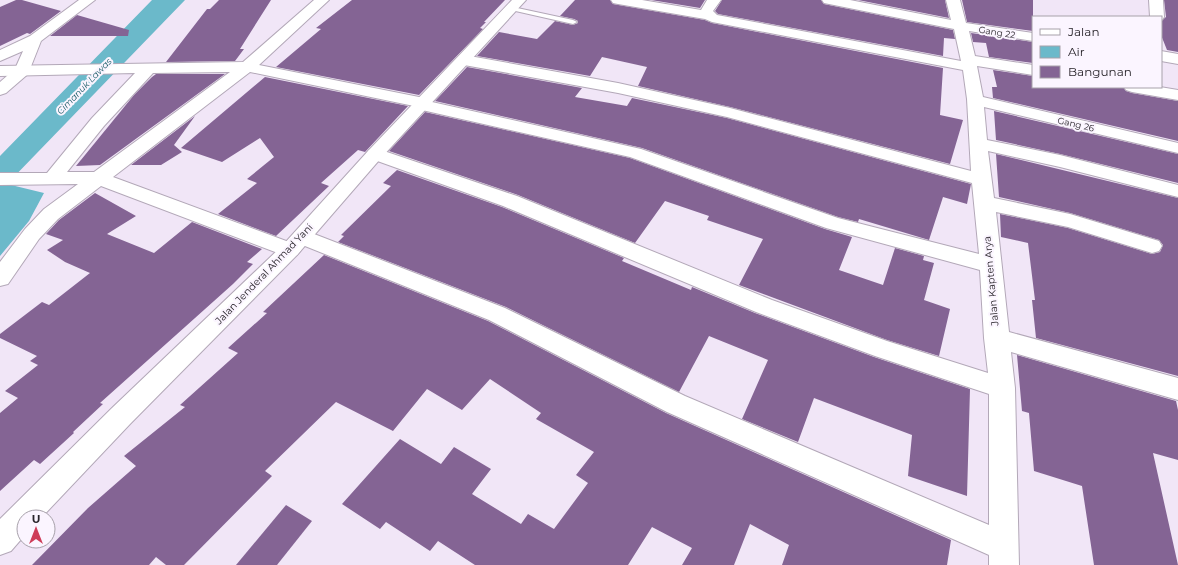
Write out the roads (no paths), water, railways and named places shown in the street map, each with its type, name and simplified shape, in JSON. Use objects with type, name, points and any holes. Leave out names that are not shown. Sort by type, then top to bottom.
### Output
[{"type":"street","points":[[0,56],[35,39],[88,0]]},
{"type":"street","points":[[0,278],[32,234],[51,214],[247,67],[322,0]]},
{"type":"street","points":[[618,0],[707,15],[712,18],[792,34],[969,63],[1032,70]]},
{"type":"street","points":[[707,15],[706,12],[714,0]]},
{"type":"street","name":"Gang 22","points":[[829,0],[961,26],[1032,37]]},
{"type":"street","name":"Jalan Kapten Arya","points":[[953,0],[961,26],[975,100],[980,179],[984,203],[1002,388],[1004,556]]},
{"type":"street","points":[[1156,0],[1157,16]]},
{"type":"street","name":"Jalan Jenderal Ahmad Yani","points":[[0,540],[121,416],[296,243],[375,154],[515,4]]},
{"type":"street","points":[[0,90],[22,71],[35,39]]},
{"type":"street","points":[[1162,56],[1178,59]]},
{"type":"street","points":[[464,60],[610,87],[730,113],[980,179]]},
{"type":"street","points":[[0,71],[60,72],[247,67],[423,104],[635,153],[833,223],[990,266]]},
{"type":"street","points":[[53,177],[142,70]]},
{"type":"street","points":[[1138,88],[1178,95]]},
{"type":"street","name":"Gang 26","points":[[975,100],[1178,148]]},
{"type":"street","points":[[978,144],[1060,161],[1178,191]]},
{"type":"street","points":[[375,154],[510,200],[764,306],[883,349],[1002,388]]},
{"type":"street","points":[[0,179],[53,177],[99,178],[296,243],[497,314],[676,404],[1004,556]]},
{"type":"street","points":[[984,203],[1070,222],[1152,246]]},
{"type":"street","points":[[996,338],[1178,389]]},
{"type":"lane","points":[[515,4],[573,22]]},
{"type":"water","name":"Cimanuk Lawas","points":[[152,0],[185,0],[7,184],[44,193],[29,221],[0,256],[0,156]]}]
